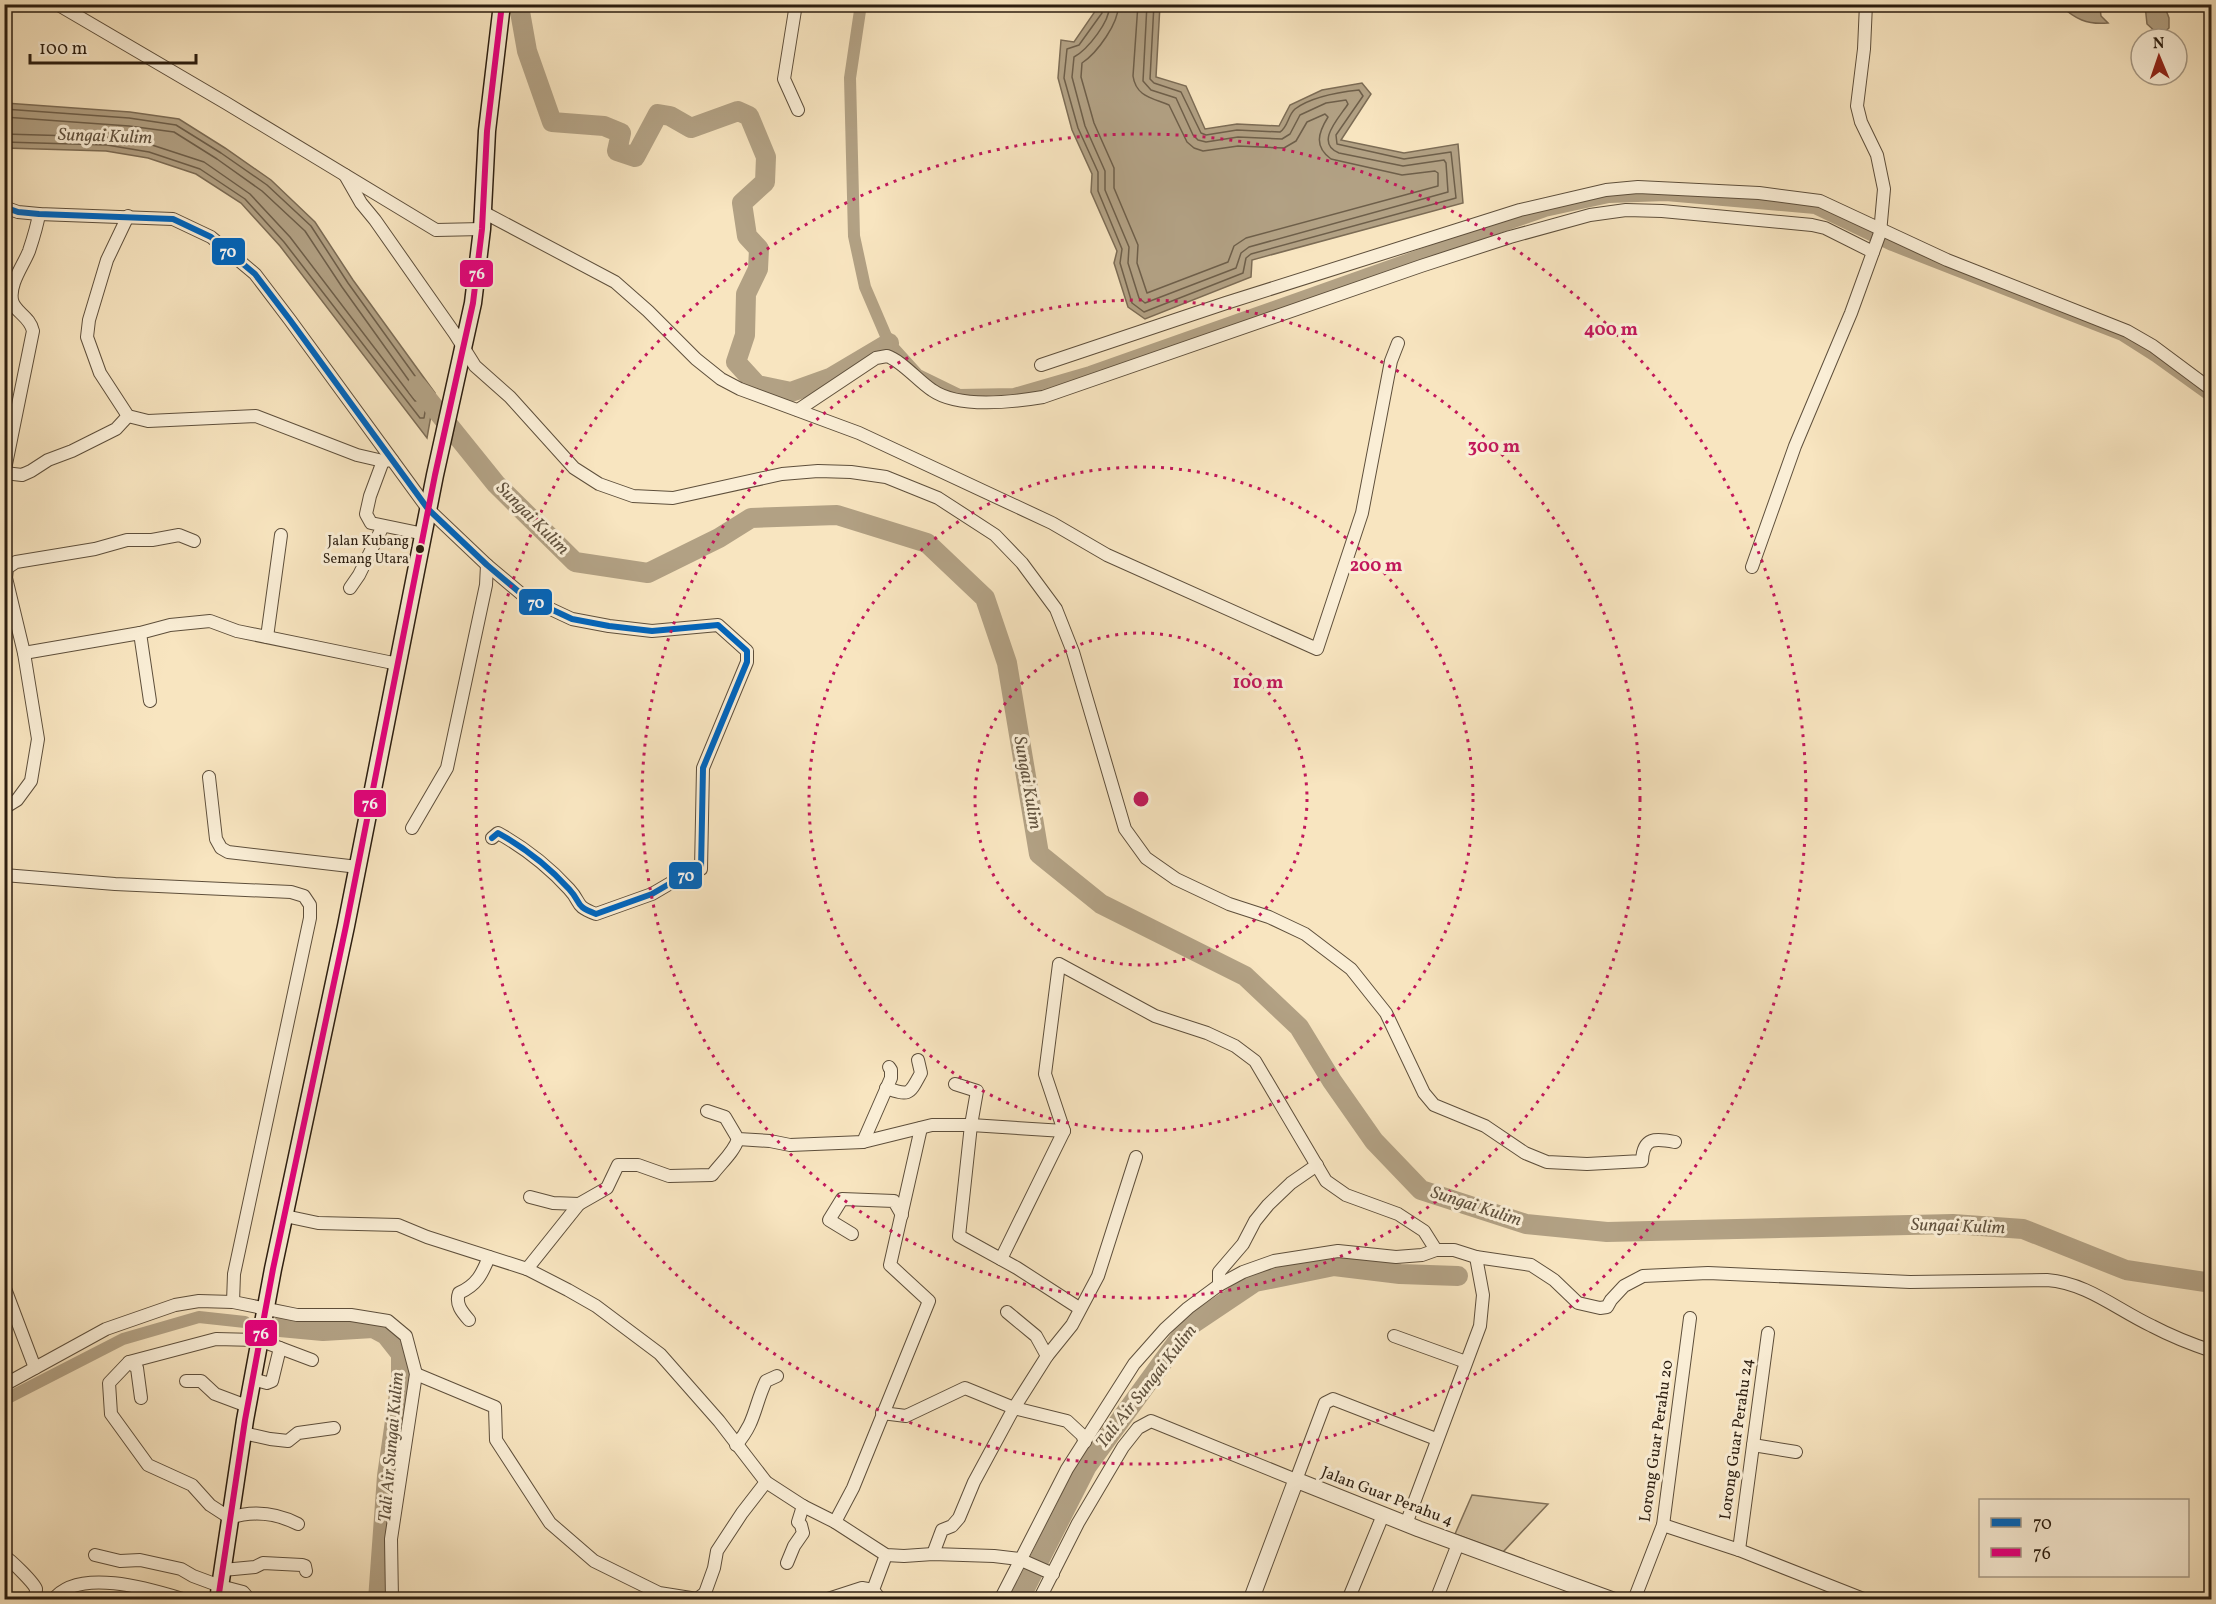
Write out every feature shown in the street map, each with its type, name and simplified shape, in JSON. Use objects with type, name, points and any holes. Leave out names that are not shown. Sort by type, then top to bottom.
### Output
[{"type":"main road","points":[[220,1585],[259,1340],[358,867],[428,509],[473,303],[483,221],[487,131],[502,4]]},
{"type":"street","points":[[57,4],[436,230],[483,221],[615,282],[696,359],[721,379],[740,389],[859,433],[1052,523],[1107,555],[1317,649],[1362,513],[1391,361],[1398,343]]},
{"type":"street","points":[[796,4],[784,79],[798,110]]},
{"type":"street","points":[[1752,567],[1796,446],[1851,313],[1880,231],[1884,189],[1877,155],[1861,122],[1857,106],[1864,50],[1866,4]]},
{"type":"street","points":[[345,175],[361,203],[463,345],[475,366],[510,397],[574,468],[599,484],[633,496],[673,498],[782,474],[818,471],[851,472],[886,477],[938,498],[994,535],[1022,563],[1056,609],[1073,652],[1125,829],[1146,858],[1176,879],[1229,904],[1269,917],[1305,934],[1351,969],[1386,1013],[1428,1100],[1442,1110],[1485,1126],[1525,1153],[1547,1162],[1587,1164],[1642,1161],[1642,1151],[1648,1143],[1658,1139],[1675,1142]]},
{"type":"street","points":[[1041,365],[1226,303],[1520,210],[1606,190],[1638,187],[1759,192],[1820,201],[1880,231],[1979,273],[2127,331],[2153,346],[2211,390]]},
{"type":"street","points":[[4,207],[18,212],[39,214],[173,219],[211,237],[255,274],[290,320],[387,460],[428,509],[487,565],[525,597],[572,619],[609,626],[652,630],[718,625],[747,651],[747,663],[703,768],[701,869],[681,877],[652,894],[596,914],[580,908],[571,891],[525,848],[498,833],[492,838]]},
{"type":"street","points":[[798,410],[876,358],[887,356],[934,392],[947,397],[972,401],[1015,402],[1043,397],[1421,266],[1510,237],[1607,212],[1662,211],[1812,225],[1825,228],[1874,251]]},
{"type":"street","points":[[39,214],[28,252],[13,287],[13,305],[31,323],[33,331],[5,473],[22,475],[31,471],[48,460],[116,429],[128,416]]},
{"type":"street","points":[[128,216],[106,260],[89,320],[87,337],[100,373],[128,416],[148,421],[256,416],[357,455],[387,460]]},
{"type":"street","points":[[387,460],[370,496],[366,514],[371,523],[424,534]]},
{"type":"street","points":[[350,588],[383,526]]},
{"type":"street","points":[[4,808],[17,800],[31,781],[38,739],[24,653],[6,578],[7,568],[16,562],[95,549],[127,540],[152,540],[179,535],[194,541]]},
{"type":"street","points":[[267,637],[281,536]]},
{"type":"street","points":[[412,828],[447,768],[486,585],[487,565]]},
{"type":"street","points":[[24,653],[140,633],[170,625],[210,621],[237,631],[398,664]]},
{"type":"street","points":[[140,633],[150,701]]},
{"type":"street","points":[[209,777],[216,839],[220,848],[228,852],[358,867]]},
{"type":"street","points":[[4,875],[115,884],[291,892],[304,896],[310,904],[310,918],[234,1274],[233,1302]]},
{"type":"street","points":[[1001,1259],[1064,1131],[1045,1074],[1059,964],[1155,1016],[1235,1046],[1255,1061],[1326,1181],[1346,1195],[1398,1214],[1424,1231],[1436,1250]]},
{"type":"street","points":[[886,1088],[908,1094],[911,1092],[921,1073],[918,1060]]},
{"type":"street","points":[[863,1142],[891,1078],[889,1067]]},
{"type":"street","points":[[955,1084],[977,1091],[958,1236],[1001,1259],[1079,1308]]},
{"type":"street","points":[[527,1269],[579,1204],[607,1188],[618,1165],[638,1165],[669,1176],[712,1175],[726,1156],[735,1149],[738,1139],[725,1117],[707,1111]]},
{"type":"street","points":[[738,1139],[790,1145],[863,1142],[932,1125],[1064,1131]]},
{"type":"street","points":[[835,1522],[853,1488],[928,1301],[890,1265],[921,1128]]},
{"type":"street","points":[[933,1554],[942,1530],[952,1526],[959,1518],[974,1482],[1014,1408],[1047,1356],[1072,1325],[1098,1276],[1136,1157]]},
{"type":"street","points":[[1219,1285],[1219,1272],[1243,1244],[1255,1221],[1268,1205],[1291,1183],[1317,1165]]},
{"type":"street","points":[[530,1197],[553,1203],[579,1204]]},
{"type":"street","points":[[852,1234],[829,1220],[842,1199],[894,1201],[902,1215]]},
{"type":"street","points":[[285,1216],[318,1223],[398,1225],[427,1237],[527,1269],[596,1306],[660,1354],[712,1413],[766,1482],[803,1506],[835,1522],[886,1556],[933,1554],[1020,1560],[1050,1573],[1039,1599]]},
{"type":"street","points":[[1000,1599],[1067,1469],[1134,1364],[1165,1329],[1219,1285],[1243,1272],[1274,1261],[1338,1251],[1396,1257],[1422,1255],[1436,1250],[1454,1250],[1476,1257],[1531,1266],[1554,1281],[1578,1303],[1600,1308],[1607,1307],[1624,1286],[1643,1276],[1708,1273],[1910,1282],[2047,1280],[2066,1282],[2081,1287],[2152,1327],[2211,1351]]},
{"type":"street","points":[[469,1320],[461,1311],[457,1299],[459,1293],[472,1287],[482,1274],[489,1257]]},
{"type":"street","points":[[1406,1524],[1480,1326],[1483,1295],[1476,1257]]},
{"type":"street","points":[[4,1286],[6,1299],[35,1368]]},
{"type":"street","points":[[4,1385],[106,1329],[175,1305],[200,1300],[233,1302],[297,1315],[351,1315],[388,1321],[406,1336],[416,1374],[391,1539],[392,1599]]},
{"type":"street","points":[[1007,1312],[1036,1336],[1047,1356]]},
{"type":"street","name":"Lorong Guar Perahu 20","points":[[1634,1599],[1663,1525],[1690,1318]]},
{"type":"street","name":"Lorong Guar Perahu 24","points":[[1739,1550],[1768,1333]]},
{"type":"street","points":[[1394,1336],[1466,1362]]},
{"type":"street","points":[[298,1524],[282,1516],[265,1514],[241,1514],[230,1518],[210,1505],[192,1485],[148,1465],[111,1414],[109,1383],[129,1362],[216,1339],[259,1340],[312,1360]]},
{"type":"street","points":[[252,1379],[267,1383],[272,1381],[280,1348]]},
{"type":"street","points":[[129,1362],[137,1368],[141,1398]]},
{"type":"street","points":[[416,1374],[495,1407],[496,1440],[550,1523],[594,1561],[658,1593],[697,1599],[705,1596],[717,1551],[766,1482]]},
{"type":"street","points":[[736,1445],[745,1435],[755,1416],[766,1381],[777,1376]]},
{"type":"street","points":[[186,1381],[201,1381],[215,1394],[247,1406]]},
{"type":"street","points":[[882,1413],[906,1416],[965,1388],[1014,1408],[1067,1420],[1082,1435],[1085,1442]]},
{"type":"street","points":[[1251,1599],[1325,1402],[1333,1399],[1436,1439]]},
{"type":"street","name":"Jalan Guar Perahu 4","points":[[1050,1573],[1123,1447],[1138,1428],[1151,1421],[1406,1524],[1613,1599]]},
{"type":"street","points":[[243,1433],[288,1441],[298,1433],[334,1428]]},
{"type":"street","points":[[1753,1445],[1796,1452]]},
{"type":"street","points":[[788,1563],[794,1546],[803,1533],[798,1522],[803,1506]]},
{"type":"street","points":[[1348,1599],[1383,1515]]},
{"type":"street","points":[[1663,1525],[1739,1550],[1866,1599]]},
{"type":"street","points":[[1436,1599],[1458,1544]]},
{"type":"street","points":[[95,1555],[120,1561],[140,1560],[181,1569],[193,1576],[243,1592],[249,1599]]},
{"type":"street","points":[[4,1556],[13,1562],[20,1573],[36,1589],[35,1599]]},
{"type":"street","points":[[825,1599],[861,1588],[877,1595],[886,1556]]},
{"type":"street","points":[[220,1585],[263,1563],[302,1565],[305,1566],[306,1571]]},
{"type":"street","points":[[53,1599],[57,1594],[72,1586],[88,1581],[164,1593],[186,1599]]},
{"type":"shaded area","points":[[1472,1495],[1548,1504],[1503,1552],[1455,1534]]},
{"type":"water","points":[[1094,5],[1160,5],[1156,77],[1186,86],[1205,129],[1237,124],[1279,126],[1290,105],[1322,90],[1362,83],[1371,94],[1341,140],[1404,153],[1458,144],[1463,203],[1252,260],[1251,277],[1145,319],[1128,307],[1114,263],[1117,251],[1091,192],[1092,174],[1072,130],[1058,78],[1061,40],[1074,42],[1096,10]]},
{"type":"water","points":[[2060,5],[2105,5],[2100,8],[2101,16],[2108,23],[2082,20]]},
{"type":"water","points":[[2145,5],[2164,5],[2169,18],[2169,27],[2150,27],[2147,24]]},
{"type":"water","points":[[5,103],[130,112],[179,119],[271,180],[315,222],[353,280],[435,393],[427,438],[280,246],[241,203],[196,174],[148,158],[106,151],[5,148]]},
{"type":"waterway","points":[[516,4],[519,6],[527,51],[552,122],[604,126],[621,133],[617,151],[635,157],[658,114],[670,116],[691,128],[738,111],[749,116],[766,157],[765,182],[742,203],[747,236],[759,249],[758,269],[746,294],[745,335],[736,362],[757,385],[791,392],[830,378],[889,343]]},
{"type":"waterway","points":[[861,4],[850,78],[854,236],[865,287],[889,343],[918,375],[959,395],[1014,394],[1090,372],[1545,211],[1609,197],[1666,195],[1815,208],[1892,245],[2122,335],[2212,397]]},
{"type":"waterway","name":"Sungai Kulim","points":[[417,386],[496,484],[575,562],[648,573],[719,538],[751,518],[837,515],[927,543],[985,598],[1007,663],[1039,854],[1101,904],[1245,976],[1299,1027],[1332,1081],[1374,1141],[1421,1190],[1526,1224],[1607,1232],[1953,1224],[2023,1229],[2126,1270],[2212,1283]]},
{"type":"waterway","name":"Tali Air Sungai Kulim","points":[[1019,1600],[1087,1466],[1188,1327],[1255,1282],[1334,1266],[1400,1274],[1458,1276]]},
{"type":"waterway","name":"Tali Air Sungai Kulim","points":[[4,1400],[123,1339],[199,1317],[245,1322]]},
{"type":"waterway","name":"Tali Air Sungai Kulim","points":[[280,1327],[323,1331],[373,1328],[386,1335],[401,1354],[401,1380],[387,1476],[378,1600]]},
{"type":"transit line","name":"76","points":[[218,1600],[245,1420],[273,1269],[346,926],[435,475],[473,303],[482,229],[487,131],[502,4]]},
{"type":"transit line","name":"70","points":[[4,207],[18,212],[39,214],[173,219],[211,237],[255,274],[428,509],[487,565],[525,597],[572,619],[609,626],[652,631],[718,625],[747,651],[747,662],[703,768],[701,869],[681,877],[652,894],[596,914],[581,906],[561,881],[527,851],[498,833],[492,838]]},
{"type":"place","name":"Jalan Kubang Semang Utara","points":[[420,549]]}]
